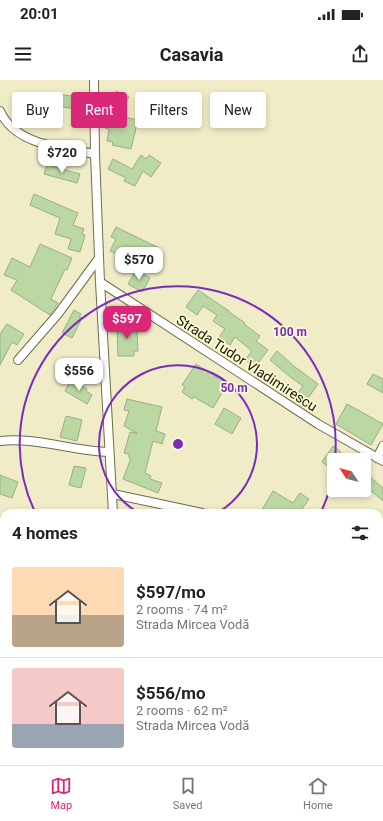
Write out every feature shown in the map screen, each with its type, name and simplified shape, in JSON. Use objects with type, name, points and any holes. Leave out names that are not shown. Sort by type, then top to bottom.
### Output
[{"type":"street","points":[[94,80],[100,282],[113,509]]},
{"type":"street","points":[[0,110],[3,118],[10,126],[27,137],[50,146],[95,154]]},
{"type":"street","points":[[18,360],[58,314],[99,258]]},
{"type":"street","name":"Strada Tudor Vladimirescu","points":[[100,282],[318,424],[380,459]]},
{"type":"street","points":[[0,441],[16,439],[41,442],[91,452],[109,452]]},
{"type":"street","points":[[380,459],[383,446]]},
{"type":"street","points":[[113,494],[183,509]]},
{"type":"building","points":[[63,95],[71,96],[71,108],[63,107]]},
{"type":"building","points":[[127,118],[135,119],[136,128],[131,149],[112,145],[113,142],[107,141],[109,129],[105,128],[127,128]]},
{"type":"building","points":[[141,155],[146,159],[149,155],[161,163],[151,177],[143,171],[135,186],[124,181],[126,178],[108,169],[113,159],[132,169]]},
{"type":"building","points":[[47,165],[80,174],[77,183],[44,174]]},
{"type":"building","points":[[34,194],[78,213],[73,225],[84,229],[82,234],[85,235],[80,252],[68,249],[71,239],[55,234],[60,218],[30,205]]},
{"type":"building","points":[[116,227],[157,247],[152,257],[140,251],[135,262],[110,251],[116,239],[111,237]]},
{"type":"building","points":[[40,244],[72,258],[67,270],[65,269],[51,299],[58,303],[50,315],[11,290],[17,280],[4,275],[12,258],[30,267]]},
{"type":"building","points":[[136,270],[150,278],[142,292],[128,284]]},
{"type":"building","points":[[198,290],[229,311],[260,336],[256,341],[268,350],[255,367],[245,360],[252,351],[235,337],[230,345],[219,337],[225,329],[213,321],[217,315],[203,306],[197,315],[186,307]]},
{"type":"building","points":[[74,310],[81,314],[79,317],[82,318],[72,338],[62,333]]},
{"type":"building","points":[[7,324],[24,334],[17,345],[12,342],[0,365],[0,334]]},
{"type":"building","points":[[117,324],[131,324],[131,329],[137,329],[138,351],[134,351],[134,356],[118,356]]},
{"type":"building","points":[[277,351],[318,384],[306,401],[297,394],[303,386],[270,360]]},
{"type":"building","points":[[196,364],[228,383],[213,408],[194,397],[192,399],[182,392],[185,387],[182,385]]},
{"type":"building","points":[[373,374],[383,379],[383,393],[367,384]]},
{"type":"building","points":[[71,380],[87,389],[86,391],[92,395],[87,404],[65,391]]},
{"type":"building","points":[[127,399],[162,407],[156,431],[165,434],[162,444],[153,441],[145,473],[151,476],[150,479],[162,483],[158,493],[123,479],[131,458],[129,458],[129,454],[124,453],[130,432],[137,433],[124,426],[129,411],[124,410]]},
{"type":"building","points":[[347,404],[383,424],[371,445],[336,424]]},
{"type":"building","points":[[224,408],[241,418],[232,434],[215,424]]},
{"type":"building","points":[[66,416],[82,420],[77,441],[60,437]]},
{"type":"building","points":[[333,446],[341,452],[340,453],[328,453]]},
{"type":"building","points":[[327,455],[327,466],[322,462]]},
{"type":"building","points":[[74,466],[86,468],[81,488],[69,485]]},
{"type":"building","points":[[0,475],[18,482],[12,498],[0,494]]},
{"type":"building","points":[[371,478],[383,488],[383,501],[371,491]]},
{"type":"building","points":[[273,491],[293,503],[300,493],[309,499],[302,509],[262,509]]}]
